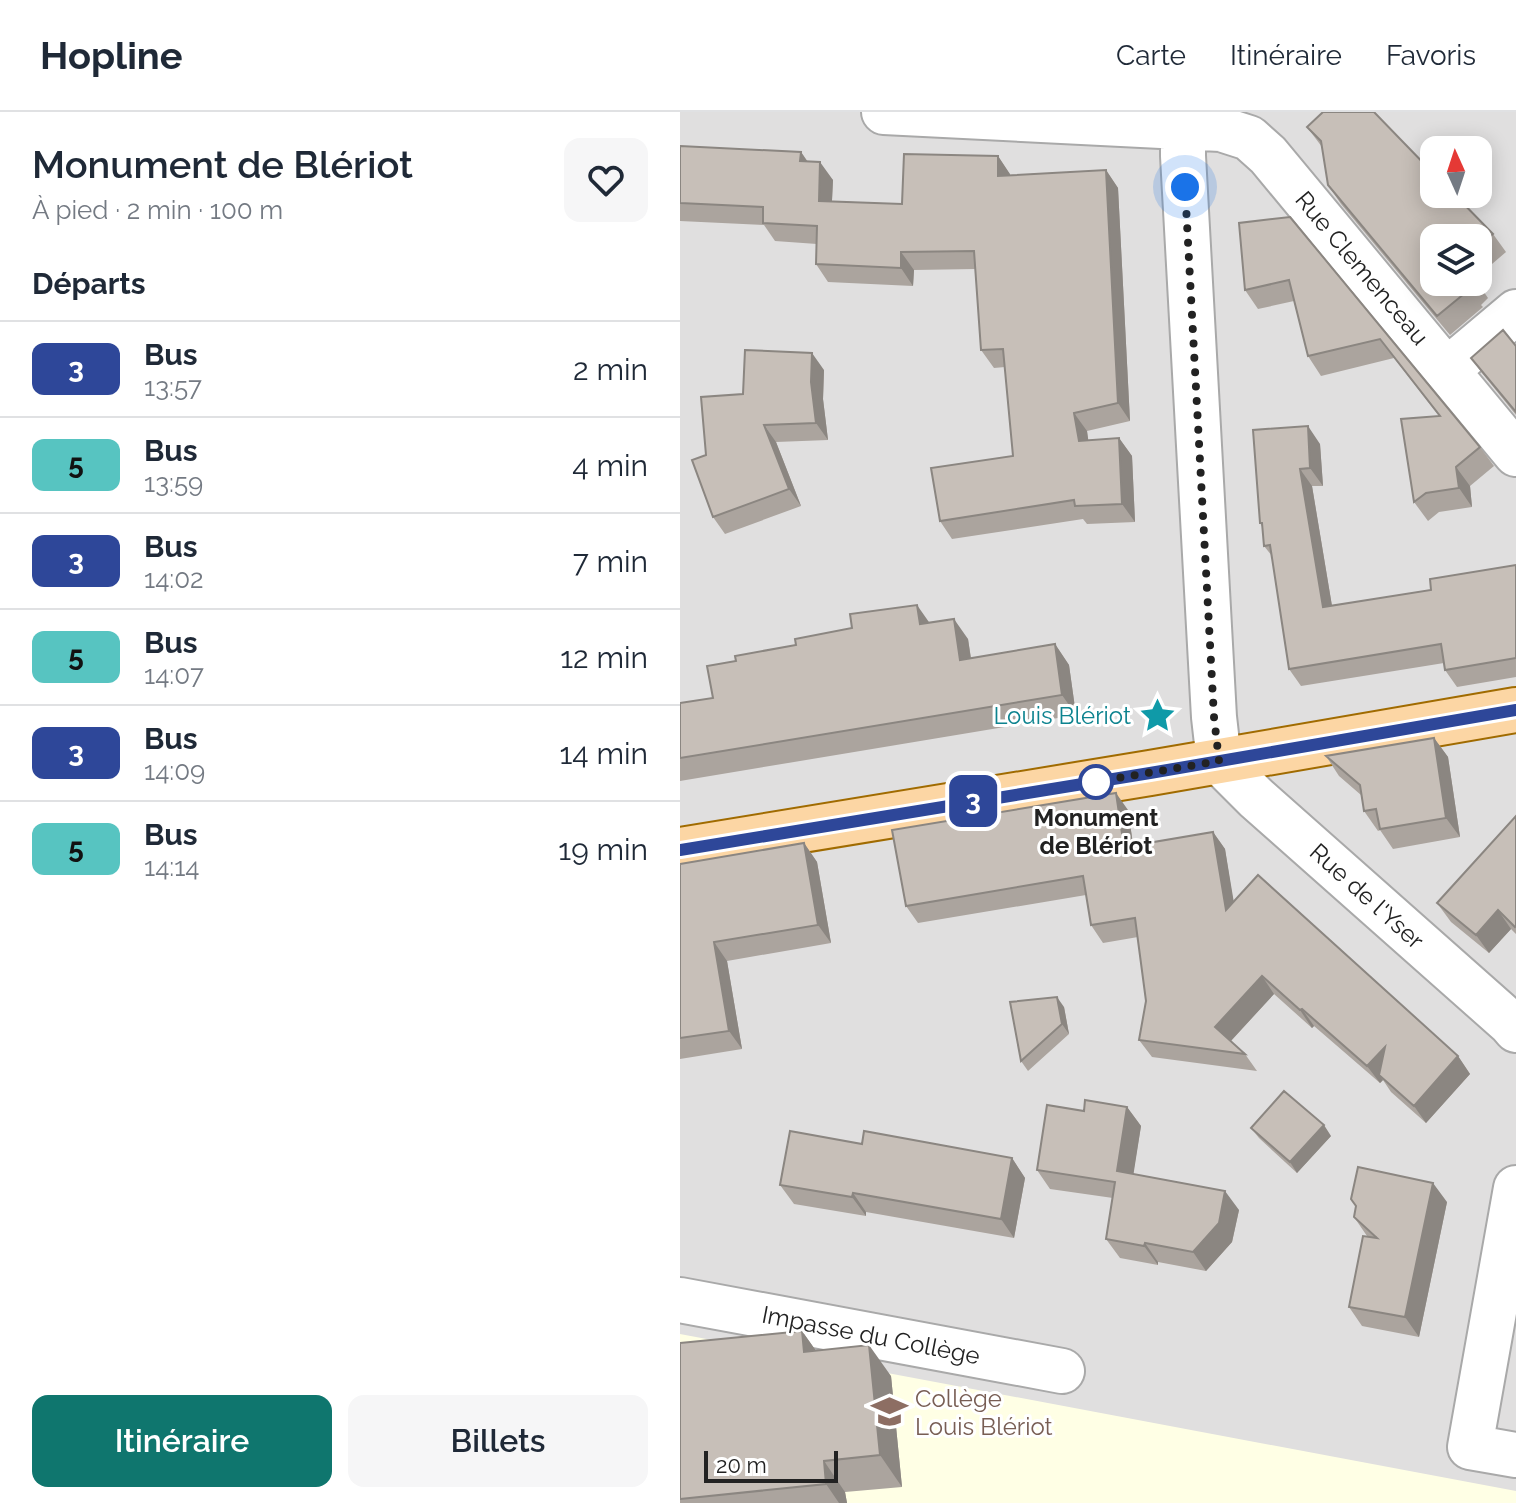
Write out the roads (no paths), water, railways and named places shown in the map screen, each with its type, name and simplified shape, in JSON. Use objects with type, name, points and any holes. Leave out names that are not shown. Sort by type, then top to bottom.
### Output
[{"type":"main road","points":[[680,850],[1516,710]]},
{"type":"street","name":"Rue Clemenceau","points":[[884,112],[1182,120],[1249,138],[1516,454]]},
{"type":"street","points":[[1182,120],[1214,717],[1219,761]]},
{"type":"street","points":[[1447,370],[1516,312]]},
{"type":"street","name":"Rue de l'Yser","points":[[1219,761],[1256,798],[1516,1030]]},
{"type":"street","points":[[1516,1188],[1470,1447],[1516,1455]]},
{"type":"street","name":"Impasse du Collège","points":[[680,1300],[1062,1371]]},
{"type":"place","name":"Louis Blériot","points":[[1157,715]]},
{"type":"place","name":"Monument de Blériot","points":[[1096,782]]},
{"type":"place","name":"Collège Louis Blériot","points":[[889,1412]]}]
